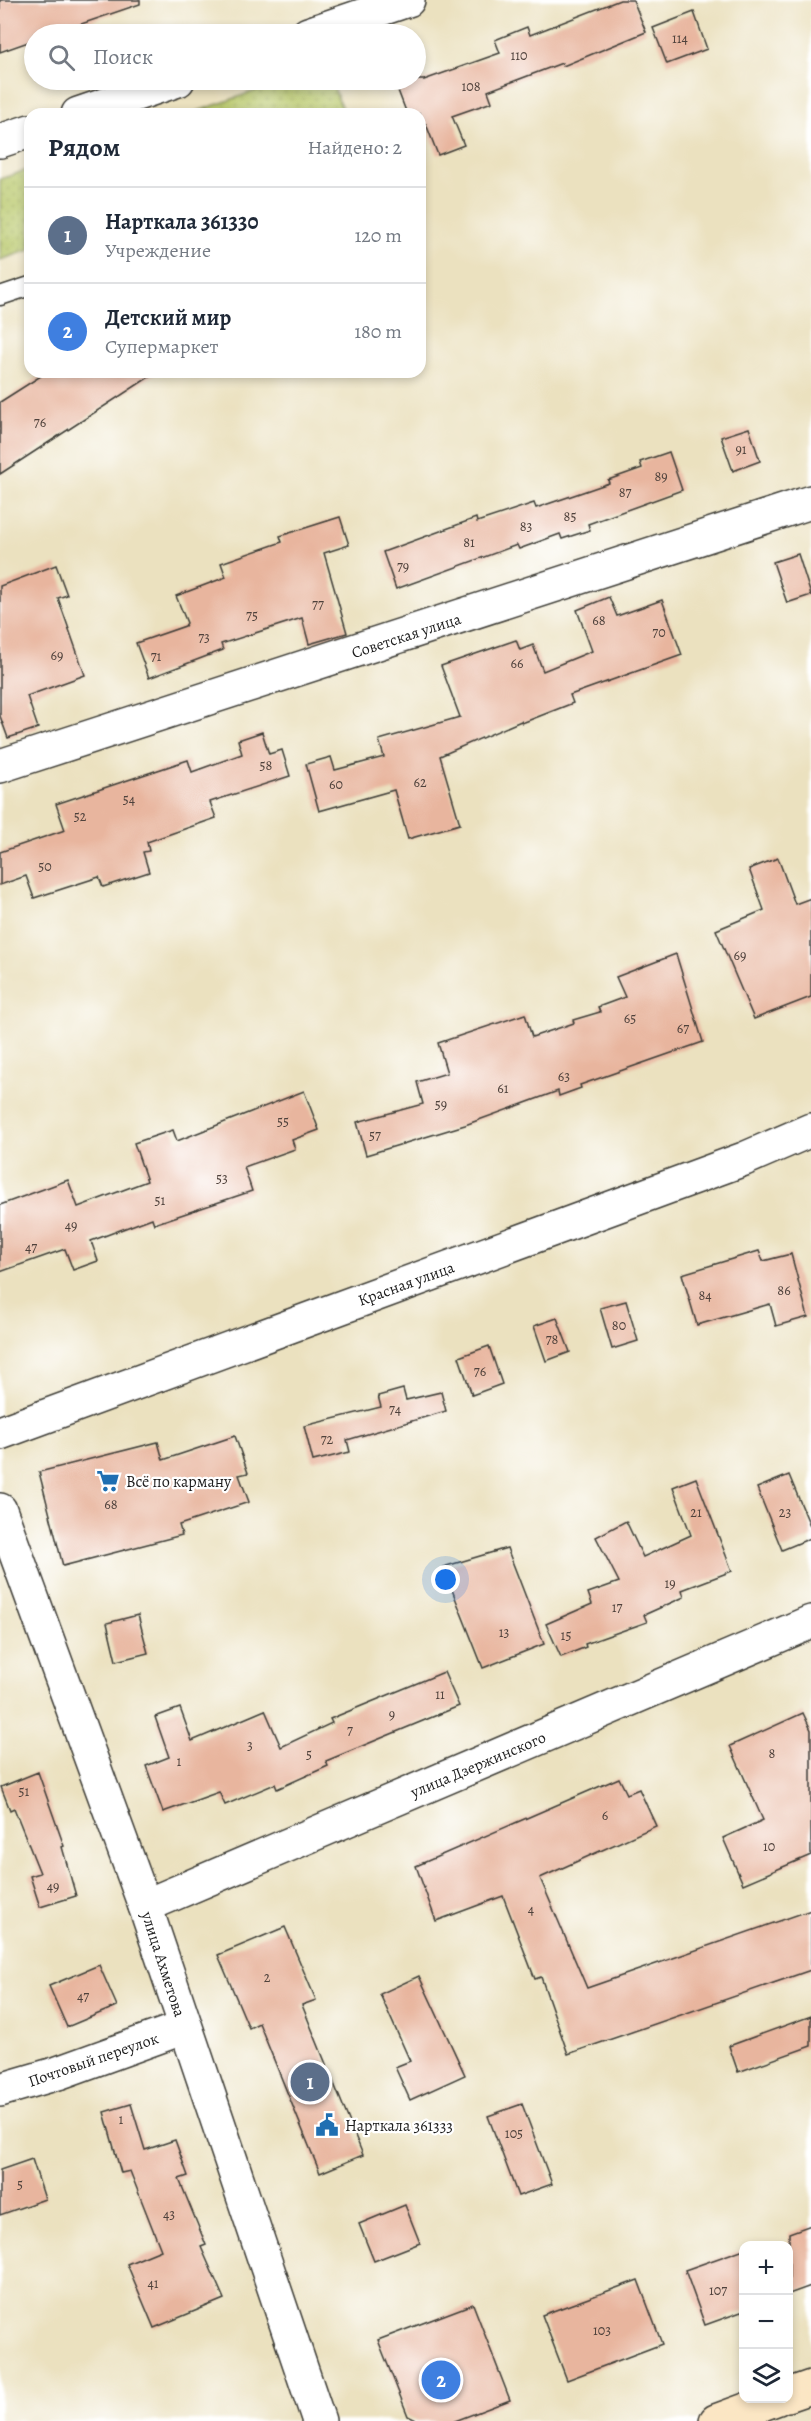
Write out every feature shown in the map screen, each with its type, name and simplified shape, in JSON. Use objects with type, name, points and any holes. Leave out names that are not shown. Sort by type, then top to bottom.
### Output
[{"type":"main road","points":[[793,2394],[811,2387]]},
{"type":"main road","points":[[716,2421],[765,2403]]},
{"type":"street","points":[[336,24],[398,2]]},
{"type":"street","points":[[96,108],[149,90]]},
{"type":"street","points":[[0,141],[24,132]]},
{"type":"street","name":"Советская улица","points":[[0,766],[811,502]]},
{"type":"street","name":"Красная улица","points":[[0,1433],[722,1167],[811,1130]]},
{"type":"street","name":"улица Ахметова","points":[[0,1510],[145,1906],[319,2421]]},
{"type":"street","name":"улица Дзержинского","points":[[145,1906],[811,1622]]},
{"type":"street","name":"Почтовый переулок","points":[[0,2090],[58,2073],[185,2027]]},
{"type":"lane","points":[[0,296],[24,288]]},
{"type":"green space","points":[[258,90],[335,90],[342,108],[207,108]]},
{"type":"green space","points":[[24,171],[24,252],[0,260],[0,179]]},
{"type":"building","points":[[0,0],[140,0],[140,4],[81,24],[24,24],[24,44],[0,52]]},
{"type":"building","points":[[620,0],[633,0],[646,32],[563,66],[562,63],[488,91],[492,102],[452,116],[464,145],[438,155],[426,124],[426,108],[405,108],[398,90],[426,90],[426,79],[500,53],[495,40],[527,27],[530,35]]},
{"type":"building","points":[[694,12],[707,49],[667,64],[653,28]]},
{"type":"building","points":[[38,378],[148,378],[0,474],[0,402]]},
{"type":"building","points":[[749,428],[760,461],[733,471],[721,437]]},
{"type":"building","points":[[669,452],[682,490],[588,524],[590,530],[562,539],[560,534],[519,549],[517,545],[396,589],[383,552],[476,518],[477,522],[534,503],[536,508],[609,483],[608,480],[642,468],[640,462]]},
{"type":"building","points":[[340,517],[349,545],[324,553],[347,633],[309,644],[302,618],[221,644],[223,650],[149,678],[136,643],[185,626],[187,623],[176,596],[226,577],[221,563],[282,542],[280,536]]},
{"type":"building","points":[[798,554],[811,595],[787,603],[773,562]]},
{"type":"building","points":[[56,565],[67,595],[58,598],[85,675],[27,696],[38,728],[8,738],[0,716],[0,586]]},
{"type":"building","points":[[609,597],[617,616],[662,600],[682,655],[570,695],[573,703],[522,723],[521,721],[440,756],[460,824],[408,839],[394,790],[319,811],[306,764],[331,757],[335,770],[384,757],[379,740],[460,717],[441,666],[516,640],[520,650],[533,645],[543,671],[592,651],[577,610]]},
{"type":"building","points":[[262,732],[269,754],[282,750],[290,776],[210,802],[216,818],[147,842],[149,851],[143,852],[149,872],[103,887],[99,877],[34,898],[26,876],[0,885],[0,852],[65,830],[56,804],[188,760],[192,772],[242,754],[238,740]]},
{"type":"building","points":[[778,858],[795,904],[811,898],[811,997],[754,1019],[716,930],[764,910],[749,869]]},
{"type":"building","points":[[676,954],[703,1042],[580,1085],[581,1088],[559,1096],[558,1091],[465,1125],[366,1155],[357,1122],[423,1104],[417,1082],[447,1073],[438,1043],[525,1014],[532,1037],[574,1023],[573,1020],[600,1012],[598,1007],[625,997],[616,977]]},
{"type":"building","points":[[304,1091],[319,1130],[292,1140],[295,1149],[244,1167],[252,1191],[154,1224],[152,1218],[91,1241],[98,1261],[73,1270],[65,1249],[0,1272],[0,1205],[68,1180],[78,1207],[147,1181],[134,1143],[173,1130],[177,1141]]},
{"type":"building","points":[[759,1251],[763,1261],[791,1254],[808,1317],[776,1326],[770,1304],[697,1325],[682,1274]]},
{"type":"building","points":[[626,1301],[638,1341],[612,1349],[600,1308]]},
{"type":"building","points":[[557,1318],[570,1352],[546,1361],[534,1326]]},
{"type":"building","points":[[489,1346],[502,1384],[472,1395],[459,1357]]},
{"type":"building","points":[[403,1389],[406,1400],[441,1392],[446,1411],[347,1440],[350,1452],[313,1461],[304,1426],[381,1407],[378,1396]]},
{"type":"building","points":[[235,1436],[248,1473],[239,1475],[249,1502],[179,1525],[182,1535],[63,1566],[39,1472],[158,1442],[163,1460]]},
{"type":"building","points":[[789,1475],[811,1528],[811,1538],[782,1550],[757,1488]]},
{"type":"building","points":[[696,1478],[732,1571],[682,1590],[684,1597],[644,1615],[647,1622],[585,1644],[586,1647],[561,1657],[546,1624],[592,1604],[588,1593],[619,1582],[596,1537],[626,1521],[643,1557],[691,1535],[673,1487]]},
{"type":"building","points":[[507,1548],[544,1644],[483,1668],[443,1567]]},
{"type":"building","points":[[138,1615],[148,1653],[116,1661],[107,1623]]},
{"type":"building","points":[[444,1672],[459,1706],[326,1761],[328,1766],[277,1789],[275,1784],[225,1805],[219,1792],[163,1812],[146,1766],[169,1757],[155,1717],[180,1708],[192,1741],[265,1710],[281,1747],[332,1723],[330,1719]]},
{"type":"building","points":[[803,1713],[811,1730],[811,1855],[743,1884],[723,1838],[763,1820],[730,1746]]},
{"type":"building","points":[[38,1772],[64,1846],[62,1847],[76,1896],[40,1907],[30,1876],[40,1873],[14,1808],[10,1810],[1,1787]]},
{"type":"building","points":[[619,1778],[627,1794],[639,1789],[656,1826],[540,1878],[587,1988],[811,1910],[811,1970],[568,2054],[541,1977],[535,1979],[503,1896],[436,1921],[416,1866]]},
{"type":"building","points":[[285,1927],[316,2000],[302,2005],[363,2155],[320,2173],[259,2023],[249,2028],[218,1955]]},
{"type":"building","points":[[99,1965],[117,2006],[67,2027],[49,1986]]},
{"type":"building","points":[[419,1976],[465,2075],[410,2100],[395,2067],[410,2061],[380,1994]]},
{"type":"building","points":[[811,2016],[811,2046],[738,2072],[729,2046]]},
{"type":"building","points":[[131,2104],[145,2150],[175,2140],[188,2176],[179,2179],[206,2245],[201,2247],[224,2299],[154,2328],[127,2264],[161,2250],[130,2171],[121,2173],[104,2112]]},
{"type":"building","points":[[522,2104],[552,2184],[518,2196],[488,2116]]},
{"type":"building","points":[[32,2159],[45,2199],[0,2215],[0,2170]]},
{"type":"building","points":[[405,2205],[420,2243],[374,2261],[359,2224]]},
{"type":"building","points":[[811,2225],[811,2286],[793,2293],[793,2241],[789,2241],[789,2233]]},
{"type":"building","points":[[739,2251],[739,2313],[705,2325],[685,2270]]},
{"type":"building","points":[[638,2280],[662,2344],[567,2380],[542,2315]]},
{"type":"building","points":[[473,2304],[510,2400],[455,2421],[418,2421],[408,2416],[378,2340]]},
{"type":"place","name":"Всё по карману","points":[[108,1481]]},
{"type":"place","name":"Нарткала 361330","points":[[310,2082]]},
{"type":"place","name":"Нарткала 361333","points":[[327,2125]]},
{"type":"place","name":"Детский мир","points":[[441,2380]]}]
